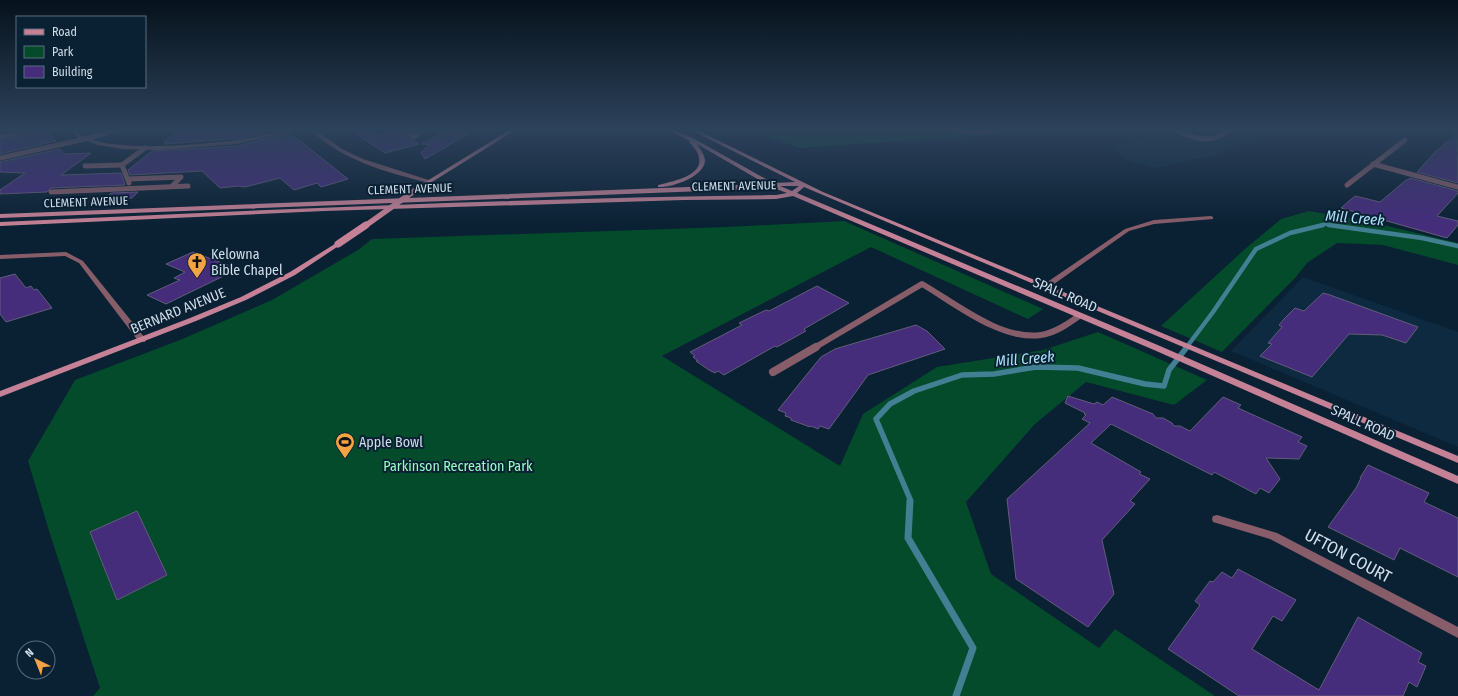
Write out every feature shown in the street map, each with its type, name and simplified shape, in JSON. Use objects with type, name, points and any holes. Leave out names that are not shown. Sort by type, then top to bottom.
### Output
[{"type":"main road","name":"BERNARD AVENUE","points":[[0,394],[206,316],[267,287],[299,270],[429,181],[463,160]]},
{"type":"main road","points":[[639,191],[686,179],[699,171],[704,163],[703,160]]},
{"type":"main road","name":"SPALL ROAD","points":[[729,160],[772,185],[1157,348],[1458,480]]},
{"type":"main road","name":"SPALL ROAD","points":[[756,160],[856,208],[1458,460]]},
{"type":"main road","name":"CLEMENT AVENUE","points":[[0,216],[639,191],[756,188],[772,185],[804,184]]},
{"type":"main road","name":"CLEMENT AVENUE","points":[[0,224],[324,209],[684,198],[776,197],[793,194],[804,184]]},
{"type":"street","points":[[363,160],[385,169],[429,181]]},
{"type":"street","points":[[1044,287],[1127,230],[1154,222],[1211,218]]},
{"type":"street","points":[[0,257],[66,254],[81,262],[142,340]]},
{"type":"street","name":"UFTON COURT","points":[[1218,519],[1273,536],[1458,633]]},
{"type":"lane","points":[[85,166],[122,165],[128,160]]},
{"type":"lane","points":[[1347,185],[1379,160]]},
{"type":"lane","points":[[1374,164],[1458,187]]},
{"type":"lane","points":[[122,165],[132,188]]},
{"type":"lane","points":[[128,179],[181,178],[172,186]]},
{"type":"lane","points":[[50,192],[188,186]]},
{"type":"lane","points":[[773,372],[922,284],[995,327],[1010,333],[1025,336],[1040,336],[1065,327],[1079,316]]},
{"type":"shaded area","points":[[1128,160],[1190,160],[1155,168]]},
{"type":"shaded area","points":[[1303,277],[1458,332],[1458,447],[1231,351]]},
{"type":"green space","points":[[1309,211],[1371,222],[1458,243],[1458,265],[1383,245],[1337,243],[1307,263],[1296,277],[1222,352],[1161,326],[1245,249],[1281,219]]},
{"type":"green space","name":"Parkinson Recreation Park","points":[[844,221],[1043,309],[1028,319],[871,247],[662,356],[840,466],[863,414],[937,367],[1043,350],[1098,332],[1207,380],[1174,405],[1086,382],[1035,424],[966,502],[991,574],[1099,648],[1115,629],[1215,696],[93,696],[100,688],[28,461],[75,380],[180,340],[272,300],[358,250],[372,239],[726,227]]},
{"type":"building","points":[[7,160],[81,160],[61,175],[121,173],[125,185],[51,188],[47,192],[0,194],[0,190],[25,173],[0,172],[0,162]]},
{"type":"building","points":[[140,160],[325,160],[348,179],[321,187],[317,183],[294,190],[280,178],[245,187],[238,186],[220,188],[202,171],[130,175],[128,170]]},
{"type":"building","points":[[1427,160],[1458,160],[1458,183],[1417,172]]},
{"type":"building","points":[[1410,178],[1458,191],[1458,193],[1437,216],[1458,221],[1458,225],[1447,238],[1341,208],[1355,196],[1380,202]]},
{"type":"building","points":[[138,192],[132,198],[105,199],[111,193]]},
{"type":"building","name":"Kelowna Bible Chapel","points":[[193,252],[238,269],[166,304],[147,295],[180,280],[174,278],[185,272],[166,264]]},
{"type":"building","points":[[15,274],[26,288],[31,286],[34,290],[37,289],[52,308],[6,322],[0,314],[0,278]]},
{"type":"building","points":[[817,286],[849,303],[804,329],[806,331],[777,347],[775,346],[724,375],[718,371],[715,373],[709,370],[696,361],[698,361],[690,352],[742,325],[739,323],[766,310],[769,311]]},
{"type":"building","points":[[1323,293],[1418,327],[1406,343],[1382,335],[1349,334],[1312,377],[1260,356],[1272,344],[1268,343],[1282,327],[1279,325],[1295,308],[1304,311]]},
{"type":"building","points":[[916,325],[927,331],[945,349],[868,375],[829,429],[820,426],[818,429],[791,420],[791,418],[785,416],[786,413],[778,410],[821,357],[835,349]]},
{"type":"building","points":[[1068,396],[1094,404],[1097,402],[1103,405],[1112,397],[1153,414],[1156,418],[1163,418],[1172,423],[1174,426],[1180,426],[1190,431],[1223,397],[1241,405],[1238,408],[1302,437],[1298,442],[1307,446],[1299,459],[1266,458],[1280,479],[1269,493],[1260,488],[1256,494],[1214,472],[1212,475],[1111,424],[1091,443],[1141,472],[1139,474],[1150,479],[1130,501],[1135,504],[1102,540],[1114,594],[1088,627],[1016,579],[1007,499],[1090,423],[1082,419],[1086,415],[1084,414],[1085,413],[1065,403]]},
{"type":"building","points":[[1368,465],[1429,493],[1424,502],[1458,518],[1458,577],[1400,548],[1394,560],[1328,527],[1356,488]]},
{"type":"building","points":[[137,511],[167,575],[117,600],[90,532]]},
{"type":"building","points":[[1238,569],[1296,600],[1282,621],[1273,616],[1252,649],[1319,690],[1358,617],[1422,653],[1418,662],[1426,666],[1417,687],[1409,682],[1403,696],[1239,696],[1168,649],[1200,605],[1195,601],[1210,581],[1213,582],[1222,572],[1232,578]]},
{"type":"waterway","name":"Mill Creek","points":[[1319,226],[1325,224],[1335,226]]},
{"type":"waterway","name":"Mill Creek","points":[[1329,225],[1335,226]]},
{"type":"waterway","name":"Mill Creek","points":[[1186,348],[1213,312],[1256,249],[1290,233],[1319,226]]},
{"type":"waterway","name":"Mill Creek","points":[[1335,226],[1422,238],[1458,246]]},
{"type":"waterway","name":"Mill Creek","points":[[910,501],[876,419],[890,404],[914,391],[962,375],[994,374],[1036,367],[1078,368],[1145,384],[1164,386],[1169,370],[1187,347]]},
{"type":"waterway","name":"Mill Creek","points":[[910,501],[908,538],[973,648],[956,696]]},
{"type":"place","name":"Kelowna Bible Chapel","points":[[197,279]]},
{"type":"place","name":"Apple Bowl","points":[[345,459]]}]
